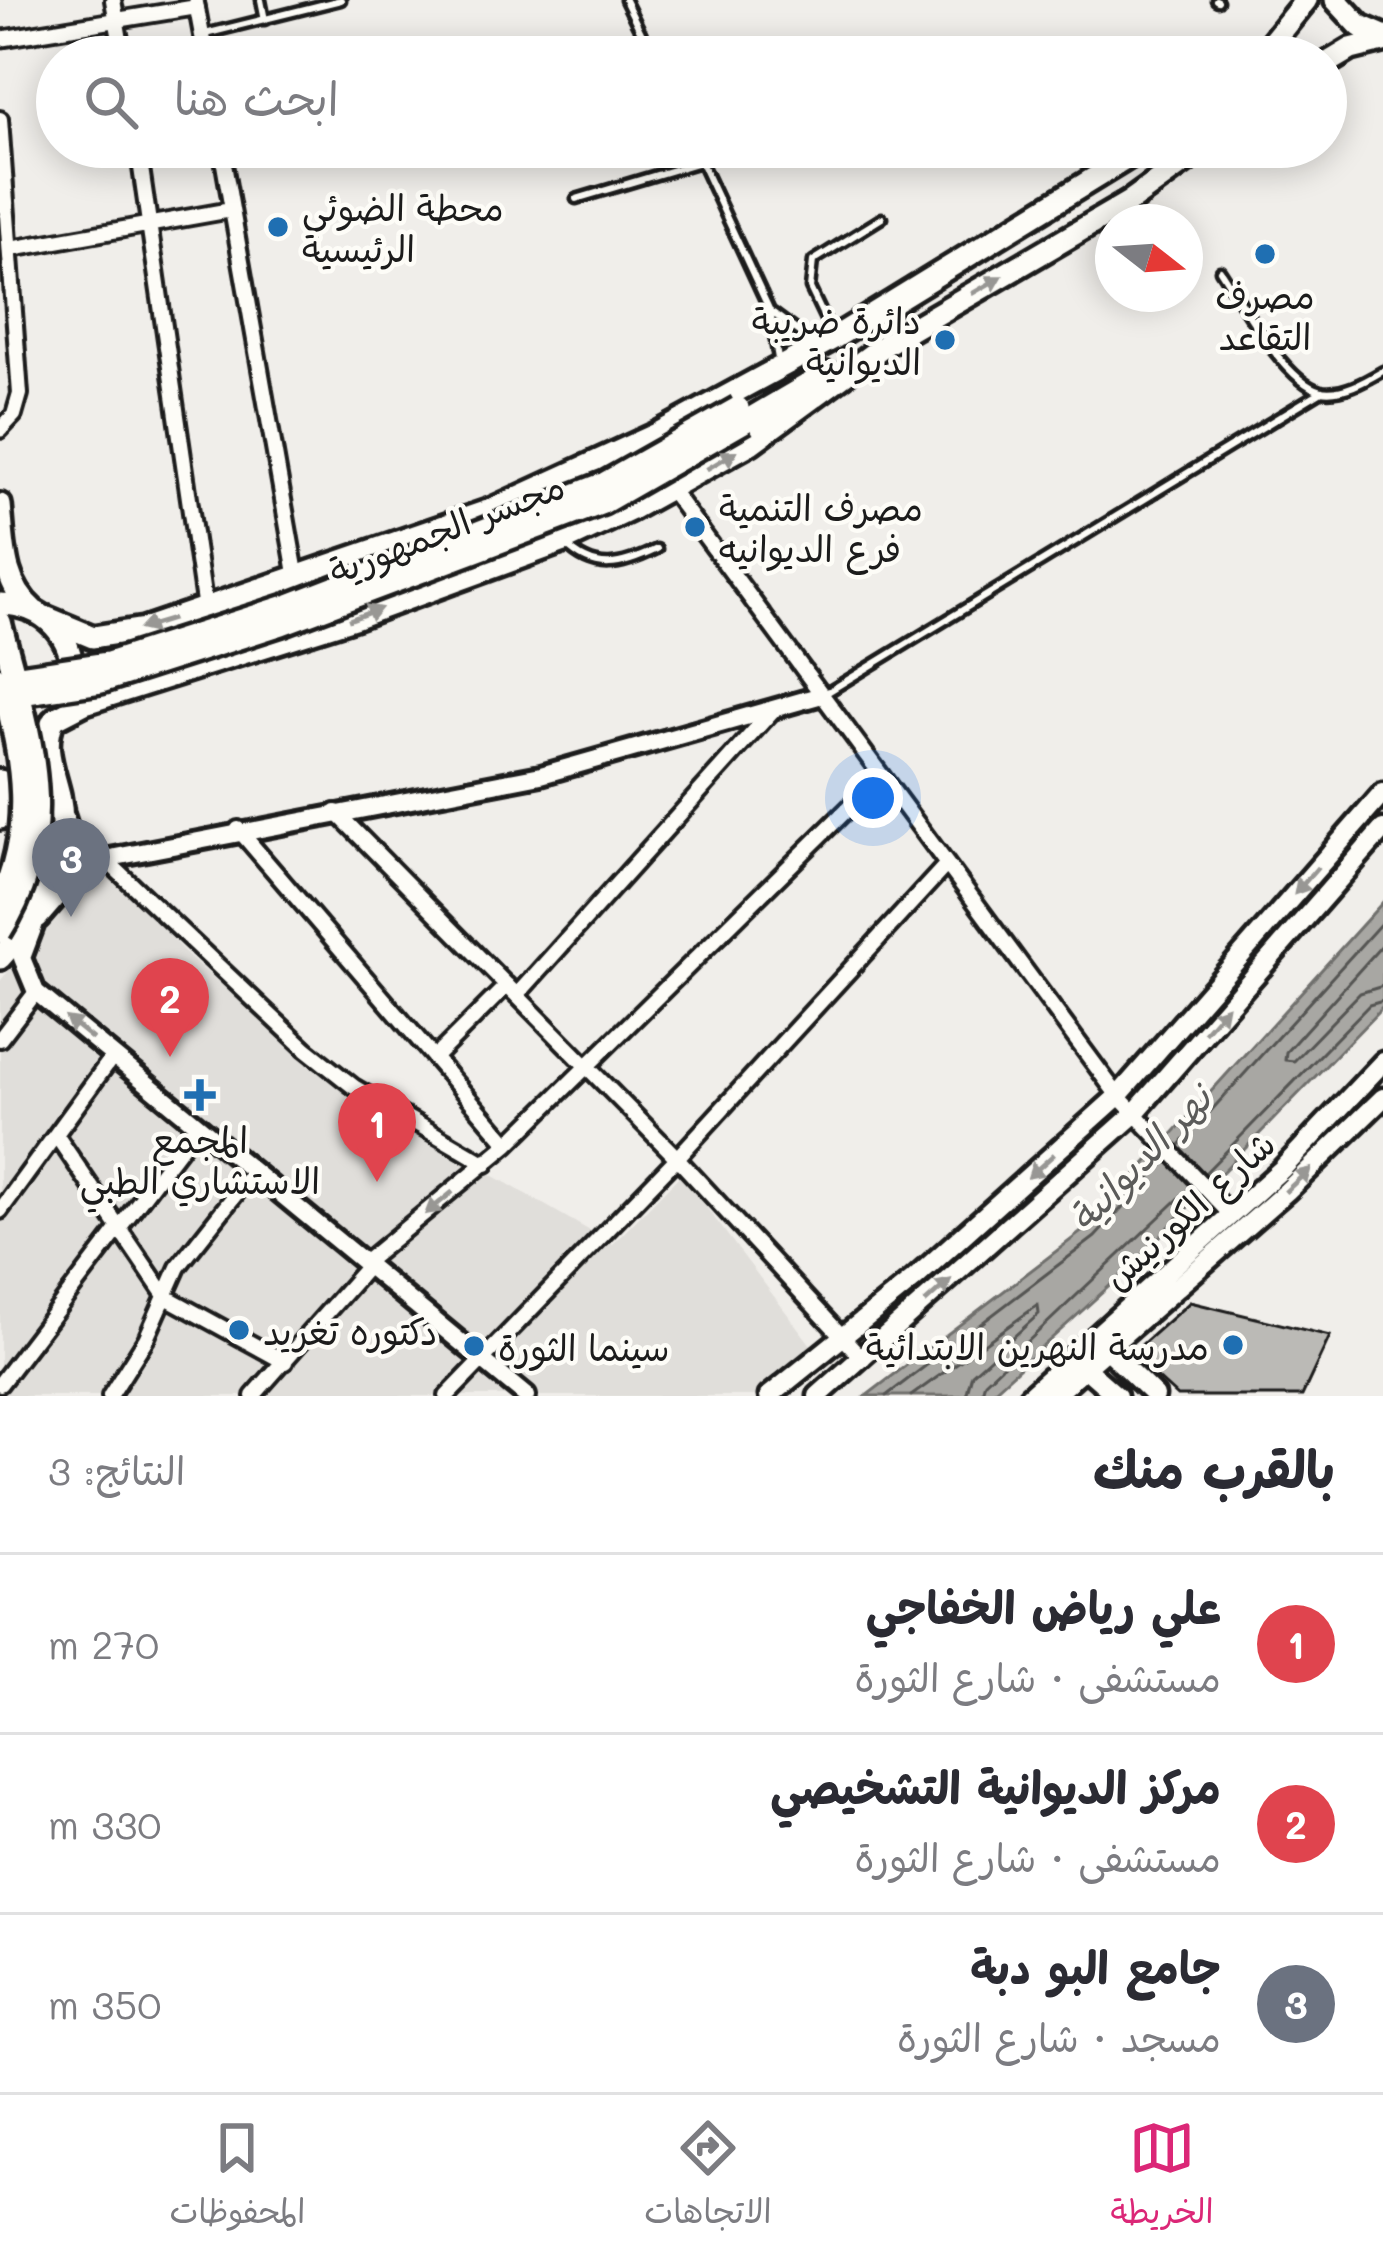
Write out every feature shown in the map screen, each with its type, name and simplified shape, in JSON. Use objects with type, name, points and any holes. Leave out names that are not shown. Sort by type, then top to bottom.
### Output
[{"type":"main road","points":[[1277,36],[1306,0]]},
{"type":"main road","points":[[1336,0],[1360,26],[1383,39]]},
{"type":"main road","points":[[1347,52],[1383,39]]},
{"type":"main road","points":[[0,604],[39,614],[79,633],[110,637],[297,579],[548,487],[778,370],[1111,168]]},
{"type":"main road","points":[[0,741],[23,739],[85,703],[252,654],[562,542],[671,490],[781,423],[886,344],[1129,202],[1176,168]]},
{"type":"main road","name":"مجسر الجمهورية","points":[[0,697],[101,682],[282,624],[603,503],[742,414],[832,339]]},
{"type":"main road","name":"مجسر الجمهورية","points":[[0,679],[108,664],[290,605],[605,483],[886,344]]},
{"type":"main road","points":[[0,505],[14,592],[62,635],[72,659],[72,684],[47,746],[59,796],[59,852],[43,900],[5,944]]},
{"type":"main road","points":[[0,622],[32,737],[40,800],[31,862],[5,944]]},
{"type":"main road","points":[[0,679],[20,756],[23,796],[16,856],[0,902]]},
{"type":"main road","points":[[0,781],[0,818]]},
{"type":"main road","points":[[770,1396],[847,1335],[1118,1096],[1383,793]]},
{"type":"main road","points":[[818,1396],[1132,1115],[1383,830]]},
{"type":"main road","name":"شارع الكورنيش","points":[[1100,1343],[1383,1062]]},
{"type":"main road","name":"شارع الكورنيش","points":[[1029,1396],[1079,1362],[1287,1191],[1383,1098]]},
{"type":"main road","points":[[1100,1343],[1155,1396]]},
{"type":"main road","points":[[1079,1362],[1117,1396]]},
{"type":"main road","name":"شارع الكورنيش","points":[[1053,1396],[1079,1362]]},
{"type":"street","points":[[113,0],[119,36]]},
{"type":"street","points":[[0,39],[196,3],[202,35]]},
{"type":"street","points":[[0,118],[20,394],[14,415],[0,430]]},
{"type":"street","points":[[141,168],[205,609]]},
{"type":"street","points":[[224,168],[297,579]]},
{"type":"street","points":[[11,249],[231,210]]},
{"type":"street","points":[[671,490],[1132,1115],[1229,1213]]},
{"type":"street","points":[[5,944],[35,924],[80,873],[105,859],[541,775],[822,695]]},
{"type":"street","points":[[434,1058],[512,990],[774,709]]},
{"type":"street","points":[[253,1396],[366,1264],[508,1144],[881,776]]},
{"type":"street","points":[[59,796],[75,846],[84,855],[105,859],[306,1049],[354,1087],[486,1164]]},
{"type":"street","points":[[336,812],[677,1158],[847,1335],[863,1359]]},
{"type":"street","points":[[238,830],[508,1144]]},
{"type":"street","points":[[447,1396],[677,1158],[946,865]]},
{"type":"street","points":[[43,900],[22,958],[36,992],[526,1396]]},
{"type":"street","points":[[0,1039],[36,992]]},
{"type":"street","points":[[0,1211],[58,1138],[113,1056]]},
{"type":"street","points":[[0,1384],[197,1126]]},
{"type":"street","points":[[58,1138],[118,1233],[166,1297],[285,1363]]},
{"type":"street","points":[[110,1396],[178,1267],[254,1172]]},
{"type":"lane","points":[[260,0],[265,20]]},
{"type":"lane","points":[[202,35],[341,0]]},
{"type":"lane","points":[[625,0],[643,36]]},
{"type":"lane","points":[[576,199],[677,168]]},
{"type":"lane","points":[[703,168],[770,310],[778,370]]},
{"type":"lane","points":[[832,339],[808,272],[813,261],[882,218]]},
{"type":"lane","points":[[1220,270],[1298,380],[1322,392]]},
{"type":"lane","points":[[770,310],[832,339]]},
{"type":"lane","points":[[822,695],[1322,392],[1342,390],[1383,371]]},
{"type":"lane","points":[[562,542],[579,558],[606,567],[657,549]]},
{"type":"shaded area","points":[[102,862],[189,957],[344,1090],[613,1244],[681,1174],[811,1345],[755,1396],[0,1396],[0,981]]},
{"type":"water","name":"نهر الديوانية","points":[[1383,902],[1383,1007],[1126,1271],[988,1396],[866,1396],[1088,1227]]},
{"type":"building","name":"مدرسة النهرين الابتدائية","points":[[1190,1302],[1330,1336],[1302,1396],[1177,1396],[1131,1354]]},
{"type":"place","name":"محطة الضوئي الرئيسية","points":[[278,227]]},
{"type":"place","name":"مصرف التقاعد","points":[[1265,254]]},
{"type":"place","name":"دائرة ضريبة الديوانية","points":[[945,340]]},
{"type":"place","name":"مصرف التنمية فرع الديوانيه","points":[[695,527]]},
{"type":"place","name":"جامع البو دبة","points":[[71,917]]},
{"type":"place","name":"مركز الديوانية التشخيصي","points":[[170,1057]]},
{"type":"place","name":"المجمع الاستشاري الطبي","points":[[200,1095]]},
{"type":"place","name":"علي رياض الخفاجي","points":[[377,1182]]},
{"type":"place","name":"دكتوره تغريد","points":[[239,1330]]},
{"type":"place","name":"مدرسة النهرين الابتدائية","points":[[1233,1345]]},
{"type":"place","name":"سينما الثورة","points":[[474,1346]]}]
